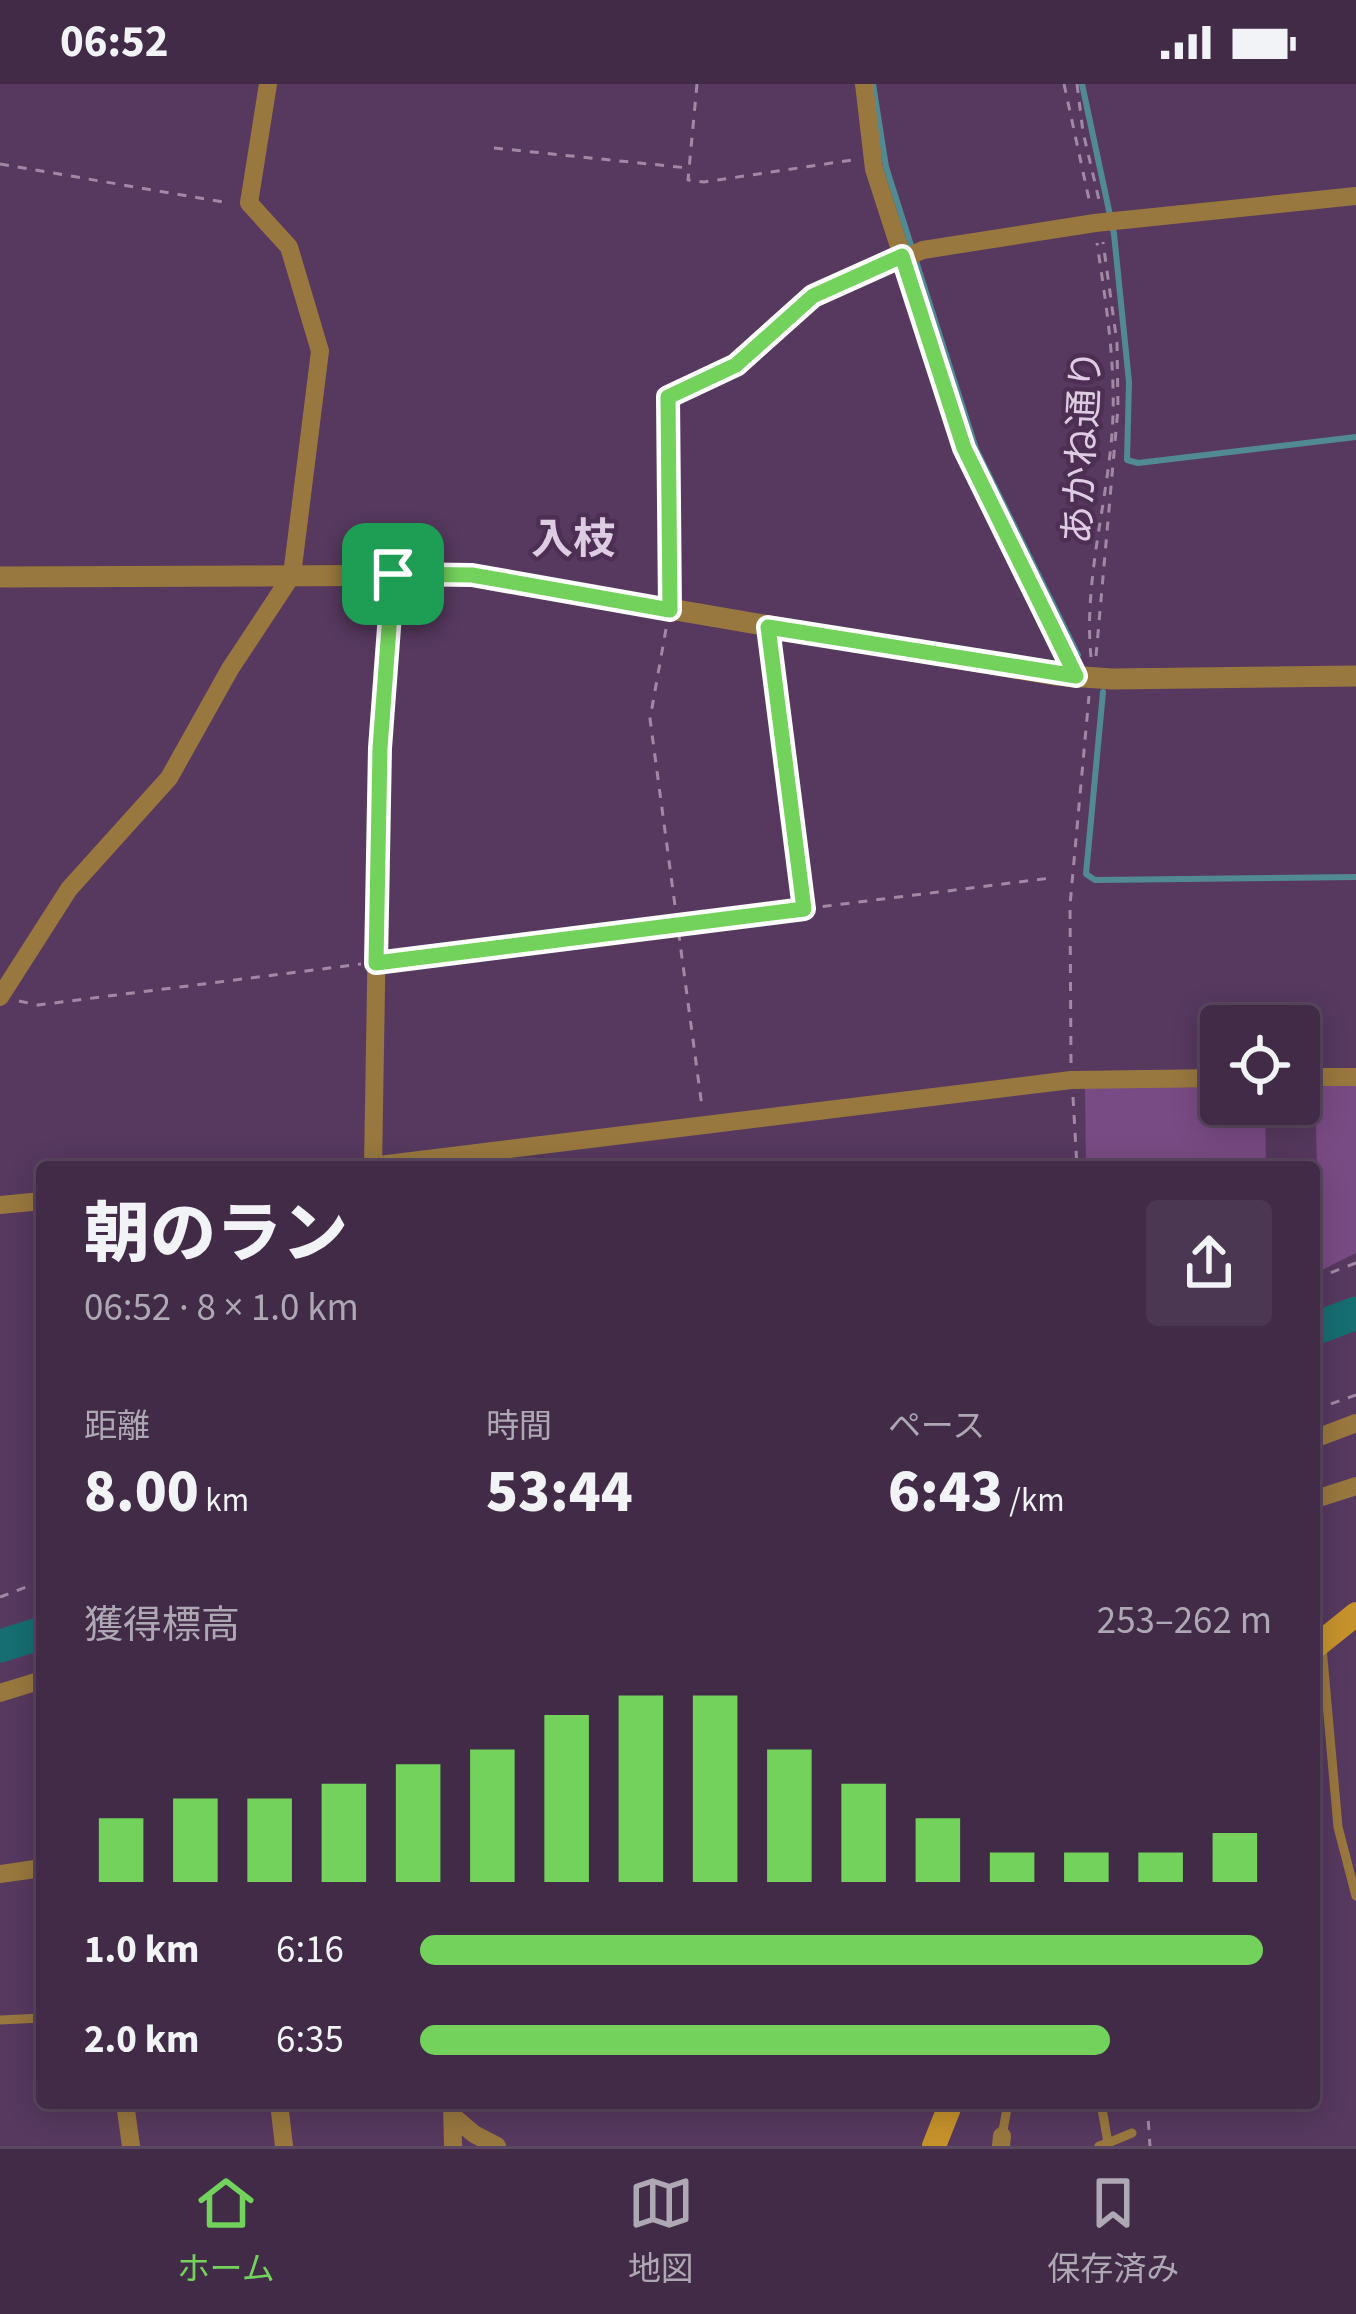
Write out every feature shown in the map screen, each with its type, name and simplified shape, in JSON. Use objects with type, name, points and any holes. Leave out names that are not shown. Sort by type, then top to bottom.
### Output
[{"type":"main road","points":[[1320,1643],[1356,1614]]},
{"type":"main road","points":[[934,2146],[949,2109]]},
{"type":"street","points":[[0,997],[69,889],[169,778],[230,669],[292,575],[320,351],[289,247],[249,203],[268,84]]},
{"type":"street","points":[[864,84],[872,157],[964,448],[1086,677]]},
{"type":"street","points":[[670,610],[668,397],[736,365],[813,296],[902,256],[1095,223],[1356,196]]},
{"type":"street","points":[[373,1161],[380,748],[393,574]]},
{"type":"street","points":[[0,577],[472,575],[1086,677],[1356,676]]},
{"type":"street","points":[[1320,1078],[1356,1077]]},
{"type":"street","points":[[420,1161],[1072,1079],[1200,1078]]},
{"type":"street","points":[[0,1205],[36,1202]]},
{"type":"street","points":[[1320,1437],[1356,1423]]},
{"type":"street","points":[[1320,1498],[1356,1486]]},
{"type":"street","points":[[0,1693],[36,1681]]},
{"type":"street","points":[[0,1874],[36,1869]]},
{"type":"street","points":[[130,2146],[132,2109]]},
{"type":"street","points":[[280,2109],[284,2146]]},
{"type":"street","points":[[453,2110],[453,2146]]},
{"type":"street","points":[[453,2110],[497,2146]]},
{"type":"lane","points":[[1320,1663],[1338,1827],[1356,1896]]},
{"type":"lane","points":[[0,2020],[36,2018]]},
{"type":"lane","points":[[1001,2141],[1008,2109]]},
{"type":"lane","points":[[1101,2109],[1103,2144],[1132,2133]]},
{"type":"path","points":[[698,84],[688,180],[704,182],[872,157]]},
{"type":"path","points":[[1064,84],[1093,214]]},
{"type":"path","points":[[1076,84],[1101,206]]},
{"type":"path","points":[[494,148],[689,168]]},
{"type":"path","points":[[0,164],[236,205],[249,203]]},
{"type":"path","name":"あかね通り","points":[[1071,1074],[1069,923],[1086,677],[1092,600],[1111,442],[1113,375],[1098,231],[1117,343],[1118,408],[1098,652],[1086,677]]},
{"type":"path","points":[[670,610],[650,719],[704,1125]]},
{"type":"path","points":[[768,627],[804,909]]},
{"type":"path","points":[[0,997],[38,1005],[1051,878]]},
{"type":"path","points":[[1072,1088],[1078,1161]]},
{"type":"path","points":[[1320,1277],[1356,1263]]},
{"type":"path","points":[[1320,1408],[1356,1395]]},
{"type":"path","points":[[0,1597],[36,1583]]},
{"type":"path","points":[[1147,2109],[1150,2146]]},
{"type":"shaded area","points":[[1320,1083],[1356,1083],[1356,1253],[1320,1271],[1316,1125],[1320,1125]]},
{"type":"shaded area","points":[[1200,1085],[1200,1125],[1265,1125],[1266,1161],[1086,1161],[1085,1087]]},
{"type":"waterway","points":[[873,84],[886,167],[976,449],[1078,655]]},
{"type":"waterway","points":[[1082,84],[1114,234],[1129,382],[1127,460],[1138,463],[1356,437]]},
{"type":"waterway","points":[[1103,692],[1086,874],[1095,880],[1356,877]]},
{"type":"waterway","points":[[1320,1327],[1356,1313]]},
{"type":"waterway","points":[[0,1646],[36,1635]]},
{"type":"district","name":"入枝","points":[[573,540]]},
{"type":"route","points":[[902,256],[964,448],[1076,676],[768,627],[804,909],[376,963],[380,748],[393,574],[472,575],[670,610],[668,397],[736,365],[813,296],[902,256]]}]
